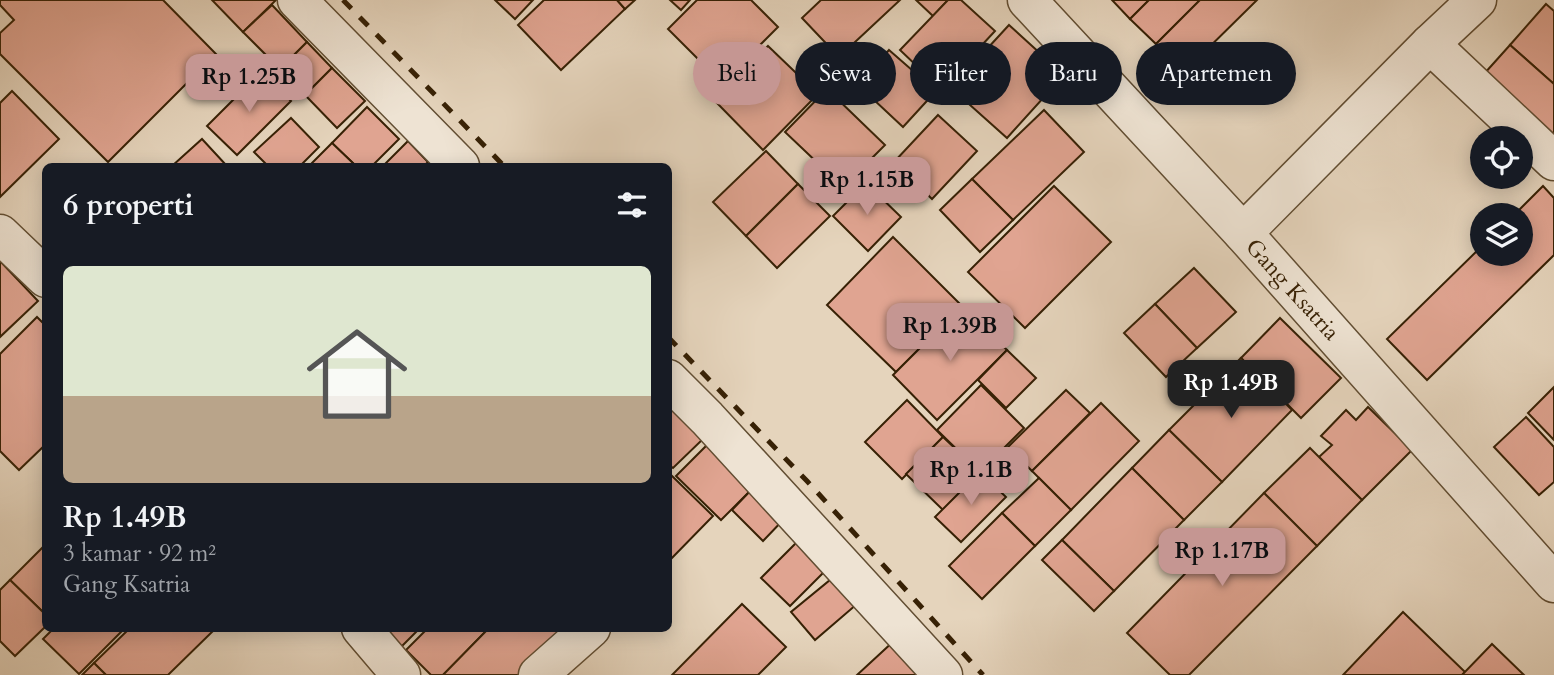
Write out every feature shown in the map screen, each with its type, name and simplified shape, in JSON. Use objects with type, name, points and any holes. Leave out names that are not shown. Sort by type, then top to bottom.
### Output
[{"type":"street","points":[[297,0],[457,163]]},
{"type":"street","name":"Gang Ksatria","points":[[1027,0],[1243,233],[1554,583]]},
{"type":"street","points":[[1243,233],[1430,44],[1478,0]]},
{"type":"street","points":[[1430,44],[1554,161]]},
{"type":"street","points":[[0,234],[42,274]]},
{"type":"street","points":[[672,383],[943,675]]},
{"type":"street","points":[[364,632],[401,675]]},
{"type":"street","points":[[538,675],[587,632]]},
{"type":"building","points":[[0,0],[163,0],[216,54],[108,162],[0,54],[0,33],[14,20],[0,5]]},
{"type":"building","points":[[212,0],[276,0],[243,32]]},
{"type":"building","points":[[495,0],[533,0],[515,19]]},
{"type":"building","points":[[544,0],[617,0],[625,9],[561,70],[518,25]]},
{"type":"building","points":[[617,0],[635,0],[625,9]]},
{"type":"building","points":[[670,0],[690,0],[681,10]]},
{"type":"building","points":[[697,0],[751,0],[778,27],[763,42],[693,42],[693,54],[668,29]]},
{"type":"building","points":[[821,0],[900,0],[855,42],[825,42],[802,18]]},
{"type":"building","points":[[916,0],[948,0],[933,16]]},
{"type":"building","points":[[948,0],[961,0],[995,31],[985,42],[910,42],[910,60],[900,50]]},
{"type":"building","points":[[1112,0],[1149,0],[1130,19]]},
{"type":"building","points":[[1149,0],[1200,0],[1158,42],[1154,42],[1130,19]]},
{"type":"building","points":[[1200,0],[1257,0],[1214,42],[1158,42]]},
{"type":"building","points":[[1546,4],[1554,11],[1554,84],[1510,45]]},
{"type":"building","points":[[272,5],[307,42],[280,69],[243,32]]},
{"type":"building","points":[[1009,25],[1028,42],[1025,42],[1025,105],[1037,105],[1007,138],[970,105],[1011,105],[1011,42],[993,42]]},
{"type":"building","points":[[307,42],[332,68],[305,95],[280,69]]},
{"type":"building","points":[[1510,45],[1554,84],[1554,156],[1533,137],[1533,126],[1521,126],[1475,84]]},
{"type":"building","points":[[896,56],[910,68],[910,105],[923,105],[903,127],[879,105],[896,105]]},
{"type":"building","points":[[781,58],[795,72],[795,105],[807,105],[763,150],[719,105],[781,105]]},
{"type":"building","points":[[332,68],[365,101],[337,128],[305,95]]},
{"type":"building","points":[[261,72],[291,101],[237,155],[207,126]]},
{"type":"building","points":[[12,91],[59,139],[0,197],[0,103]]},
{"type":"building","points":[[811,105],[844,105],[885,145],[843,187],[785,132]]},
{"type":"building","points":[[367,107],[399,139],[375,163],[353,163],[332,143]]},
{"type":"building","points":[[1044,110],[1084,152],[1013,220],[972,179]]},
{"type":"building","points":[[938,115],[977,151],[932,199],[894,162]]},
{"type":"building","points":[[291,118],[319,147],[303,163],[265,163],[254,152]]},
{"type":"building","points":[[202,139],[224,163],[175,163]]},
{"type":"building","points":[[408,141],[428,162],[427,163],[386,163]]},
{"type":"building","points":[[332,143],[353,163],[312,163]]},
{"type":"building","points":[[766,151],[798,184],[746,236],[713,202]]},
{"type":"building","points":[[972,179],[1013,220],[980,252],[940,210]]},
{"type":"building","points":[[866,183],[901,217],[868,251],[833,216]]},
{"type":"building","points":[[798,184],[830,216],[777,268],[746,236]]},
{"type":"building","points":[[1054,186],[1111,242],[1025,328],[968,272]]},
{"type":"building","points":[[1543,186],[1554,198],[1554,255],[1427,380],[1387,339],[1470,258],[1470,266],[1533,266],[1533,203],[1526,203]]},
{"type":"building","points":[[893,237],[962,306],[896,372],[827,305]]},
{"type":"building","points":[[0,261],[38,301],[0,337]]},
{"type":"building","points":[[1194,268],[1236,312],[1197,348],[1155,304]]},
{"type":"building","points":[[1155,304],[1197,348],[1166,377],[1124,333]]},
{"type":"building","points":[[962,306],[1007,350],[937,420],[893,375]]},
{"type":"building","points":[[37,317],[42,322],[42,448],[19,470],[0,451],[0,354]]},
{"type":"building","points":[[1280,318],[1341,378],[1301,418],[1241,358]]},
{"type":"building","points":[[1007,350],[1036,378],[1006,408],[978,380]]},
{"type":"building","points":[[1241,358],[1292,410],[1222,482],[1169,430]]},
{"type":"building","points":[[981,385],[1024,428],[980,472],[937,430]]},
{"type":"building","points":[[1554,387],[1554,440],[1528,413]]},
{"type":"building","points":[[1066,390],[1090,413],[1032,471],[1008,447]]},
{"type":"building","points":[[907,400],[943,437],[902,479],[865,442]]},
{"type":"building","points":[[1101,403],[1139,441],[1071,510],[1032,471]]},
{"type":"building","points":[[672,406],[704,438],[672,467]]},
{"type":"building","points":[[1368,407],[1412,450],[1362,500],[1319,457],[1332,445],[1321,436],[1346,410],[1356,420]]},
{"type":"building","points":[[1526,417],[1554,447],[1554,482],[1539,495],[1494,447]]},
{"type":"building","points":[[1169,430],[1222,482],[1184,520],[1132,468]]},
{"type":"building","points":[[943,437],[980,472],[943,510],[906,474]]},
{"type":"building","points":[[710,442],[755,486],[721,520],[676,476]]},
{"type":"building","points":[[1310,448],[1362,500],[1317,546],[1264,493]]},
{"type":"building","points":[[1132,468],[1184,520],[1114,591],[1062,540]]},
{"type":"building","points":[[980,472],[1006,497],[961,542],[935,517]]},
{"type":"building","points":[[672,476],[713,516],[672,558]]},
{"type":"building","points":[[1039,478],[1071,510],[1035,546],[1002,513]]},
{"type":"building","points":[[755,486],[786,517],[763,541],[732,510]]},
{"type":"building","points":[[1264,493],[1317,546],[1189,675],[1170,675],[1127,633]]},
{"type":"building","points":[[1002,513],[1035,546],[982,599],[949,566]]},
{"type":"building","points":[[804,535],[833,563],[790,606],[761,578]]},
{"type":"building","points":[[1062,540],[1114,591],[1094,611],[1042,560]]},
{"type":"building","points":[[42,548],[42,611],[10,580]]},
{"type":"building","points":[[841,571],[864,598],[815,640],[791,612]]},
{"type":"building","points":[[10,580],[42,611],[42,630],[15,656],[0,641],[0,590]]},
{"type":"building","points":[[742,604],[786,647],[758,675],[672,675]]},
{"type":"building","points":[[1403,612],[1465,672],[1462,675],[1343,675]]},
{"type":"building","points":[[50,632],[121,632],[79,674],[43,639]]},
{"type":"building","points":[[126,632],[212,632],[168,675],[106,675],[94,663]]},
{"type":"building","points":[[386,632],[416,632],[401,647]]},
{"type":"building","points":[[424,632],[485,632],[443,675],[431,675],[406,650]]},
{"type":"building","points":[[485,632],[565,632],[527,675],[443,675]]},
{"type":"building","points":[[895,640],[927,675],[857,675]]},
{"type":"building","points":[[1492,644],[1524,675],[1462,675]]},
{"type":"building","points":[[94,663],[106,675],[82,675]]},
{"type":"railway","points":[[343,0],[501,163]]},
{"type":"railway","points":[[672,341],[807,481],[983,675]]}]
